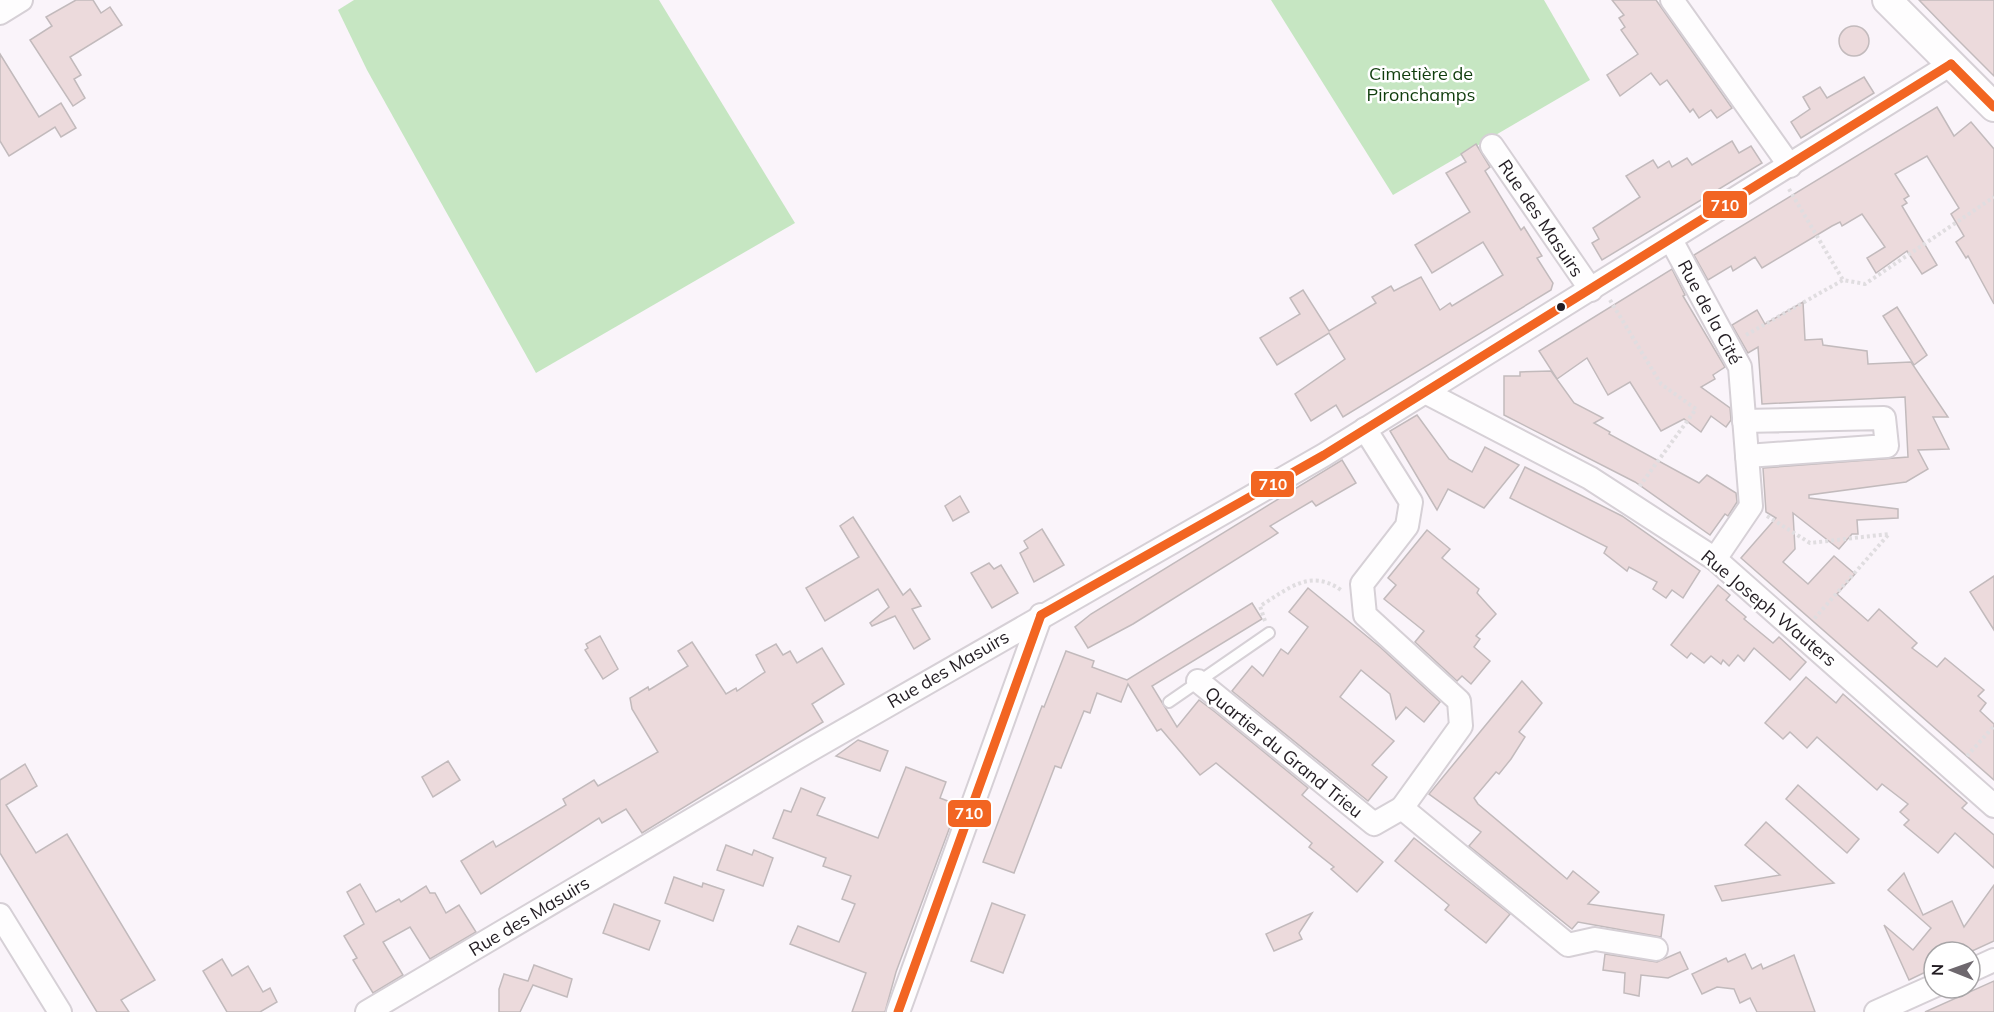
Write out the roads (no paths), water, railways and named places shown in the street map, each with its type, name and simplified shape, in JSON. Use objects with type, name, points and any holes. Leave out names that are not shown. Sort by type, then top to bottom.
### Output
[{"type":"street","points":[[0,13],[21,0]]},
{"type":"street","points":[[1672,0],[1784,170]]},
{"type":"street","points":[[1887,0],[1994,107]]},
{"type":"street","name":"Rue des Masuirs","points":[[367,1012],[1041,615],[1365,429],[1951,64]]},
{"type":"street","name":"Rue des Masuirs","points":[[1492,146],[1595,287]]},
{"type":"street","name":"Rue de la Cité","points":[[1671,240],[1740,367],[1751,506],[1715,559]]},
{"type":"street","name":"Rue Joseph Wauters","points":[[1425,392],[1590,478],[1715,559],[1802,633],[1994,806]]},
{"type":"street","points":[[1744,422],[1884,418],[1887,446],[1747,456]]},
{"type":"street","name":"Quartier du Grand Trieu","points":[[1198,681],[1374,824],[1402,808],[1461,726],[1460,701],[1365,615],[1362,584],[1407,526],[1411,501],[1365,429]]},
{"type":"street","points":[[898,1012],[1041,615]]},
{"type":"street","points":[[1402,808],[1568,945],[1594,939],[1656,949]]},
{"type":"street","points":[[0,915],[60,1012]]},
{"type":"street","points":[[1876,1012],[1922,991]]},
{"type":"lane","points":[[1169,702],[1269,633]]},
{"type":"park label","name":"Cimetière de Pironchamps","points":[[1421,83]]}]
